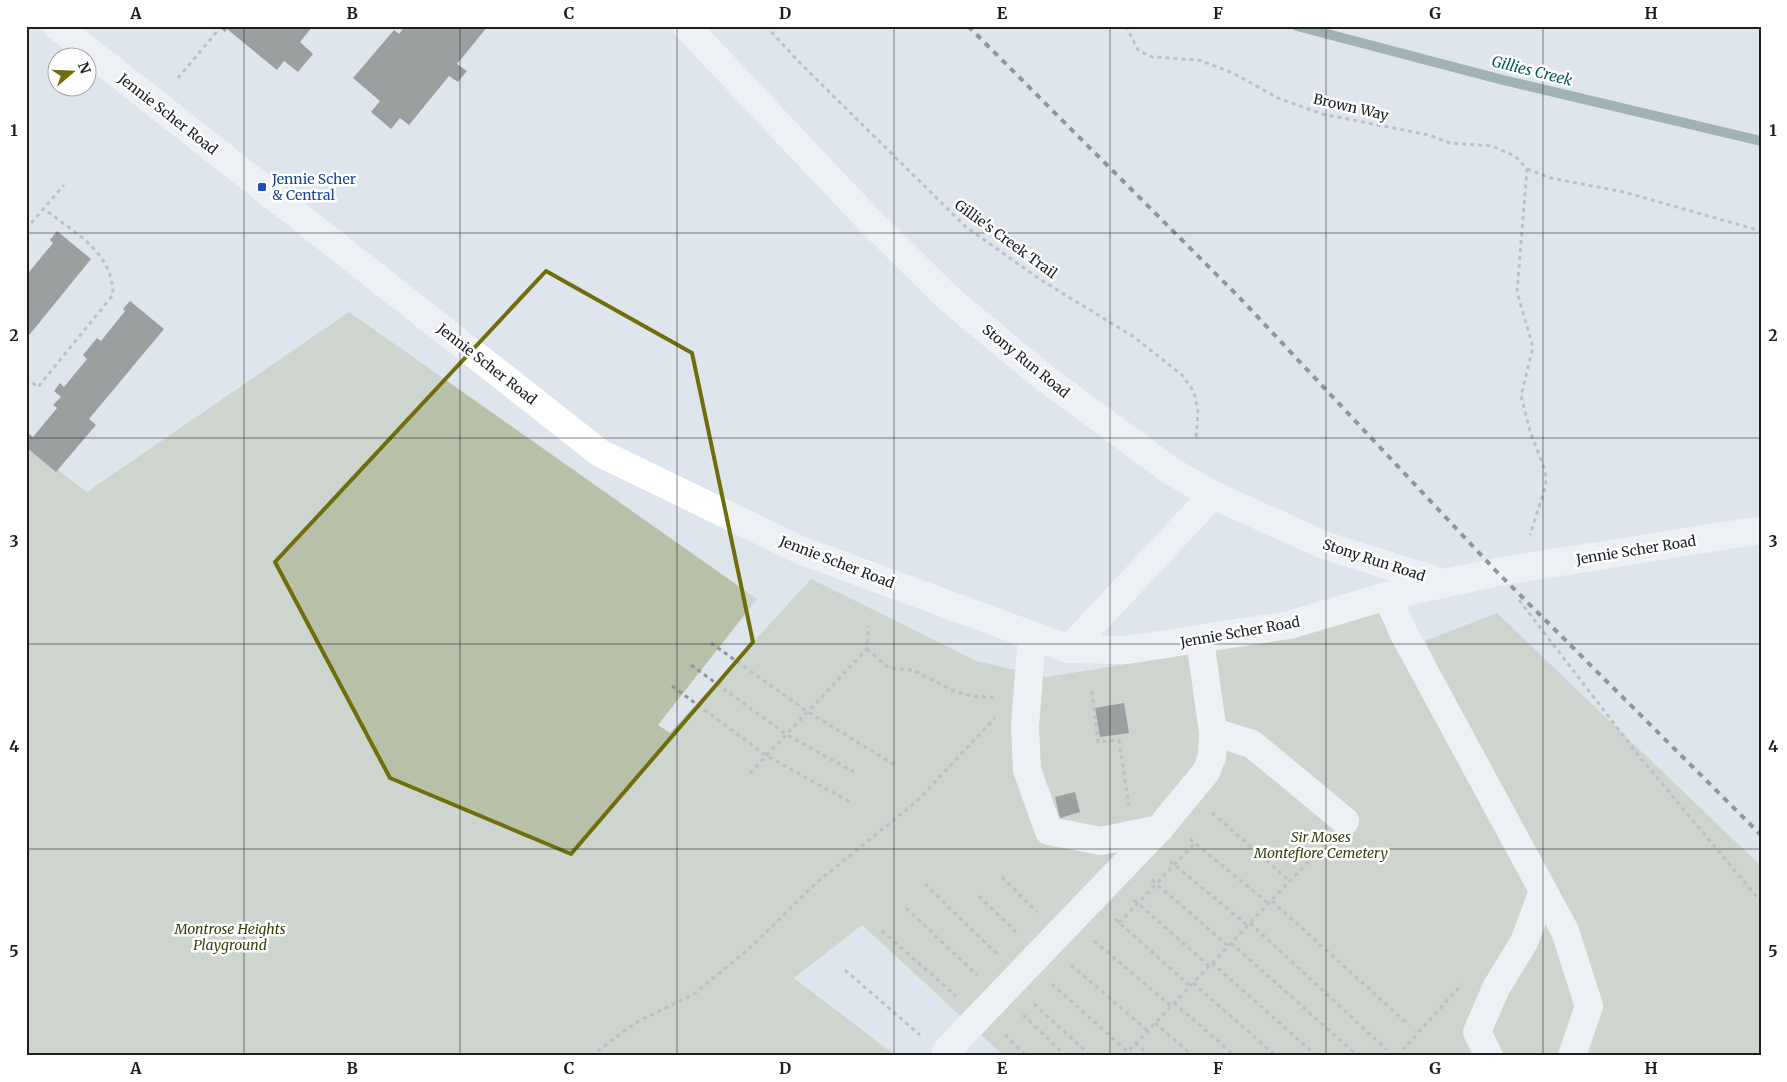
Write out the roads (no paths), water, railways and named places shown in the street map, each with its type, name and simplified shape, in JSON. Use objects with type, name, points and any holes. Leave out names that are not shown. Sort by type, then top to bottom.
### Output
[{"type":"street","name":"Jennie Scher Road","points":[[57,26],[600,453],[800,550],[1069,649],[1127,650],[1289,625],[1387,596],[1444,582],[1761,530]]},
{"type":"street","name":"Stony Run Road","points":[[686,26],[868,219],[948,298],[1042,376],[1171,471],[1213,495],[1326,546],[1444,582]]},
{"type":"street","points":[[1069,649],[1213,495]]},
{"type":"street","points":[[1387,596],[1402,632],[1565,931],[1589,1006],[1572,1056]]},
{"type":"street","points":[[1032,635],[1025,727],[1027,770],[1049,831],[1101,841],[1141,844]]},
{"type":"street","points":[[946,1051],[1091,900],[1206,772],[1212,757],[1213,732],[1200,640]]},
{"type":"street","points":[[1213,732],[1252,744],[1345,822]]},
{"type":"street","points":[[1489,1056],[1477,1032],[1496,988],[1524,942],[1543,891]]},
{"type":"waterway","name":"Gillies Creek","points":[[1297,26],[1503,80],[1761,141]]},
{"type":"railway","points":[[968,26],[1237,295],[1497,572],[1761,835]]},
{"type":"place","name":"Jennie Scher & Central","points":[[262,187]]},
{"type":"park label","name":"Sir Moses Montefiore Cemetery","points":[[1321,846]]},
{"type":"park label","name":"Montrose Heights Playground","points":[[230,938]]}]
